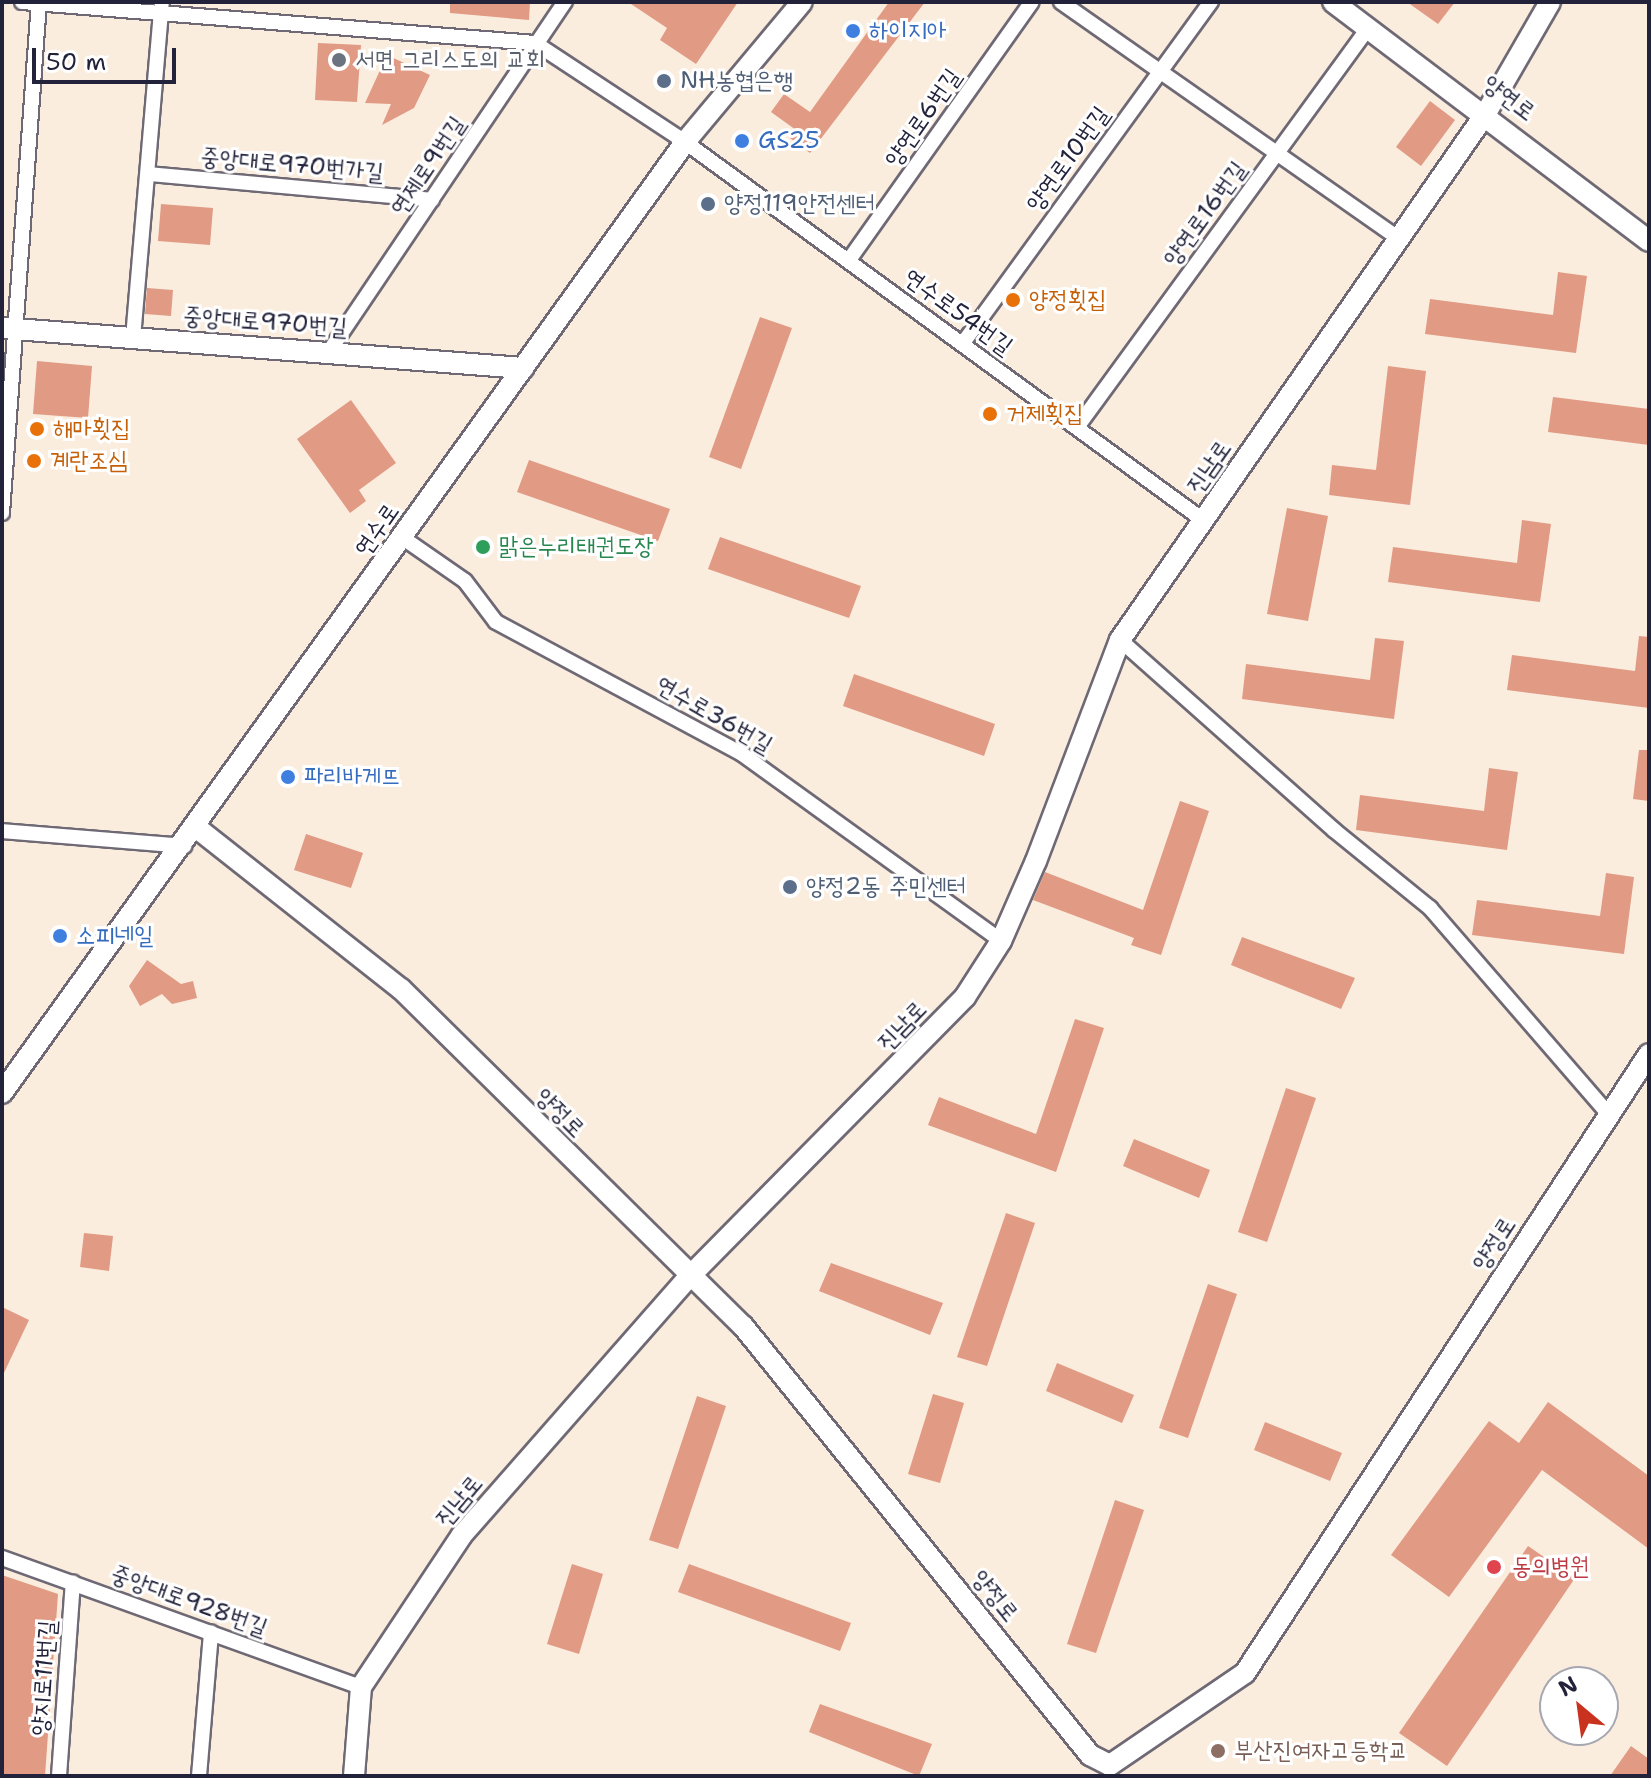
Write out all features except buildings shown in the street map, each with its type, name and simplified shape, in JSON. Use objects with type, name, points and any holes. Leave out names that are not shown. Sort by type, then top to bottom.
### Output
[{"type":"street","points":[[22,2],[161,8],[535,43]]},
{"type":"street","name":"연제로9번길","points":[[328,353],[565,2]]},
{"type":"street","name":"연수로","points":[[2,1093],[197,828],[685,142],[802,2]]},
{"type":"street","name":"양연로6번길","points":[[849,260],[1032,2]]},
{"type":"street","points":[[1061,2],[1161,69],[1399,239]]},
{"type":"street","name":"양연로10번길","points":[[963,343],[1211,2]]},
{"type":"street","name":"양연로","points":[[1333,2],[1486,113],[1649,241]]},
{"type":"street","name":"진남로","points":[[354,1776],[361,1687],[462,1535],[689,1277],[965,997],[1001,941],[1120,640],[1486,113],[1550,2]]},
{"type":"street","points":[[2,513],[8,328],[39,3]]},
{"type":"street","points":[[133,338],[161,8]]},
{"type":"street","name":"양연로16번길","points":[[1078,426],[1368,28]]},
{"type":"street","name":"연수로54번길","points":[[535,43],[685,142],[1203,520]]},
{"type":"street","name":"중앙대로970번가길","points":[[149,174],[432,200]]},
{"type":"street","name":"중앙대로970번길","points":[[8,328],[523,368]]},
{"type":"street","name":"연수로36번길","points":[[403,538],[465,581],[496,622],[742,754],[1001,941]]},
{"type":"street","points":[[1120,640],[1334,830],[1430,908],[1609,1115]]},
{"type":"street","name":"양정로","points":[[197,828],[401,989],[689,1277],[743,1326],[1090,1755],[1110,1765],[1245,1673],[1649,1054]]},
{"type":"street","points":[[2,831],[184,846]]},
{"type":"street","name":"중앙대로928번길","points":[[2,1558],[361,1687]]},
{"type":"street","name":"양지로11번길","points":[[59,1776],[73,1583]]},
{"type":"street","points":[[199,1776],[211,1632]]},
{"type":"place","name":"하이지아","points":[[853,31]]},
{"type":"place","name":"서면 그리스도의 교회","points":[[339,60]]},
{"type":"place","name":"NH농협은행","points":[[664,81]]},
{"type":"place","name":"GS25","points":[[742,141]]},
{"type":"place","name":"양정119안전센터","points":[[708,204]]},
{"type":"place","name":"양정횟집","points":[[1013,300]]},
{"type":"place","name":"거제횟집","points":[[990,414]]},
{"type":"place","name":"해마횟집","points":[[37,429]]},
{"type":"place","name":"계란조심","points":[[34,461]]},
{"type":"place","name":"맑은누리태권도장","points":[[483,547]]},
{"type":"place","name":"파리바게뜨","points":[[288,777]]},
{"type":"place","name":"양정2동 주민센터","points":[[790,887]]},
{"type":"place","name":"소피네일","points":[[60,936]]},
{"type":"place","name":"동의병원","points":[[1494,1567]]},
{"type":"place","name":"부산진여자고등학교","points":[[1218,1751]]}]
